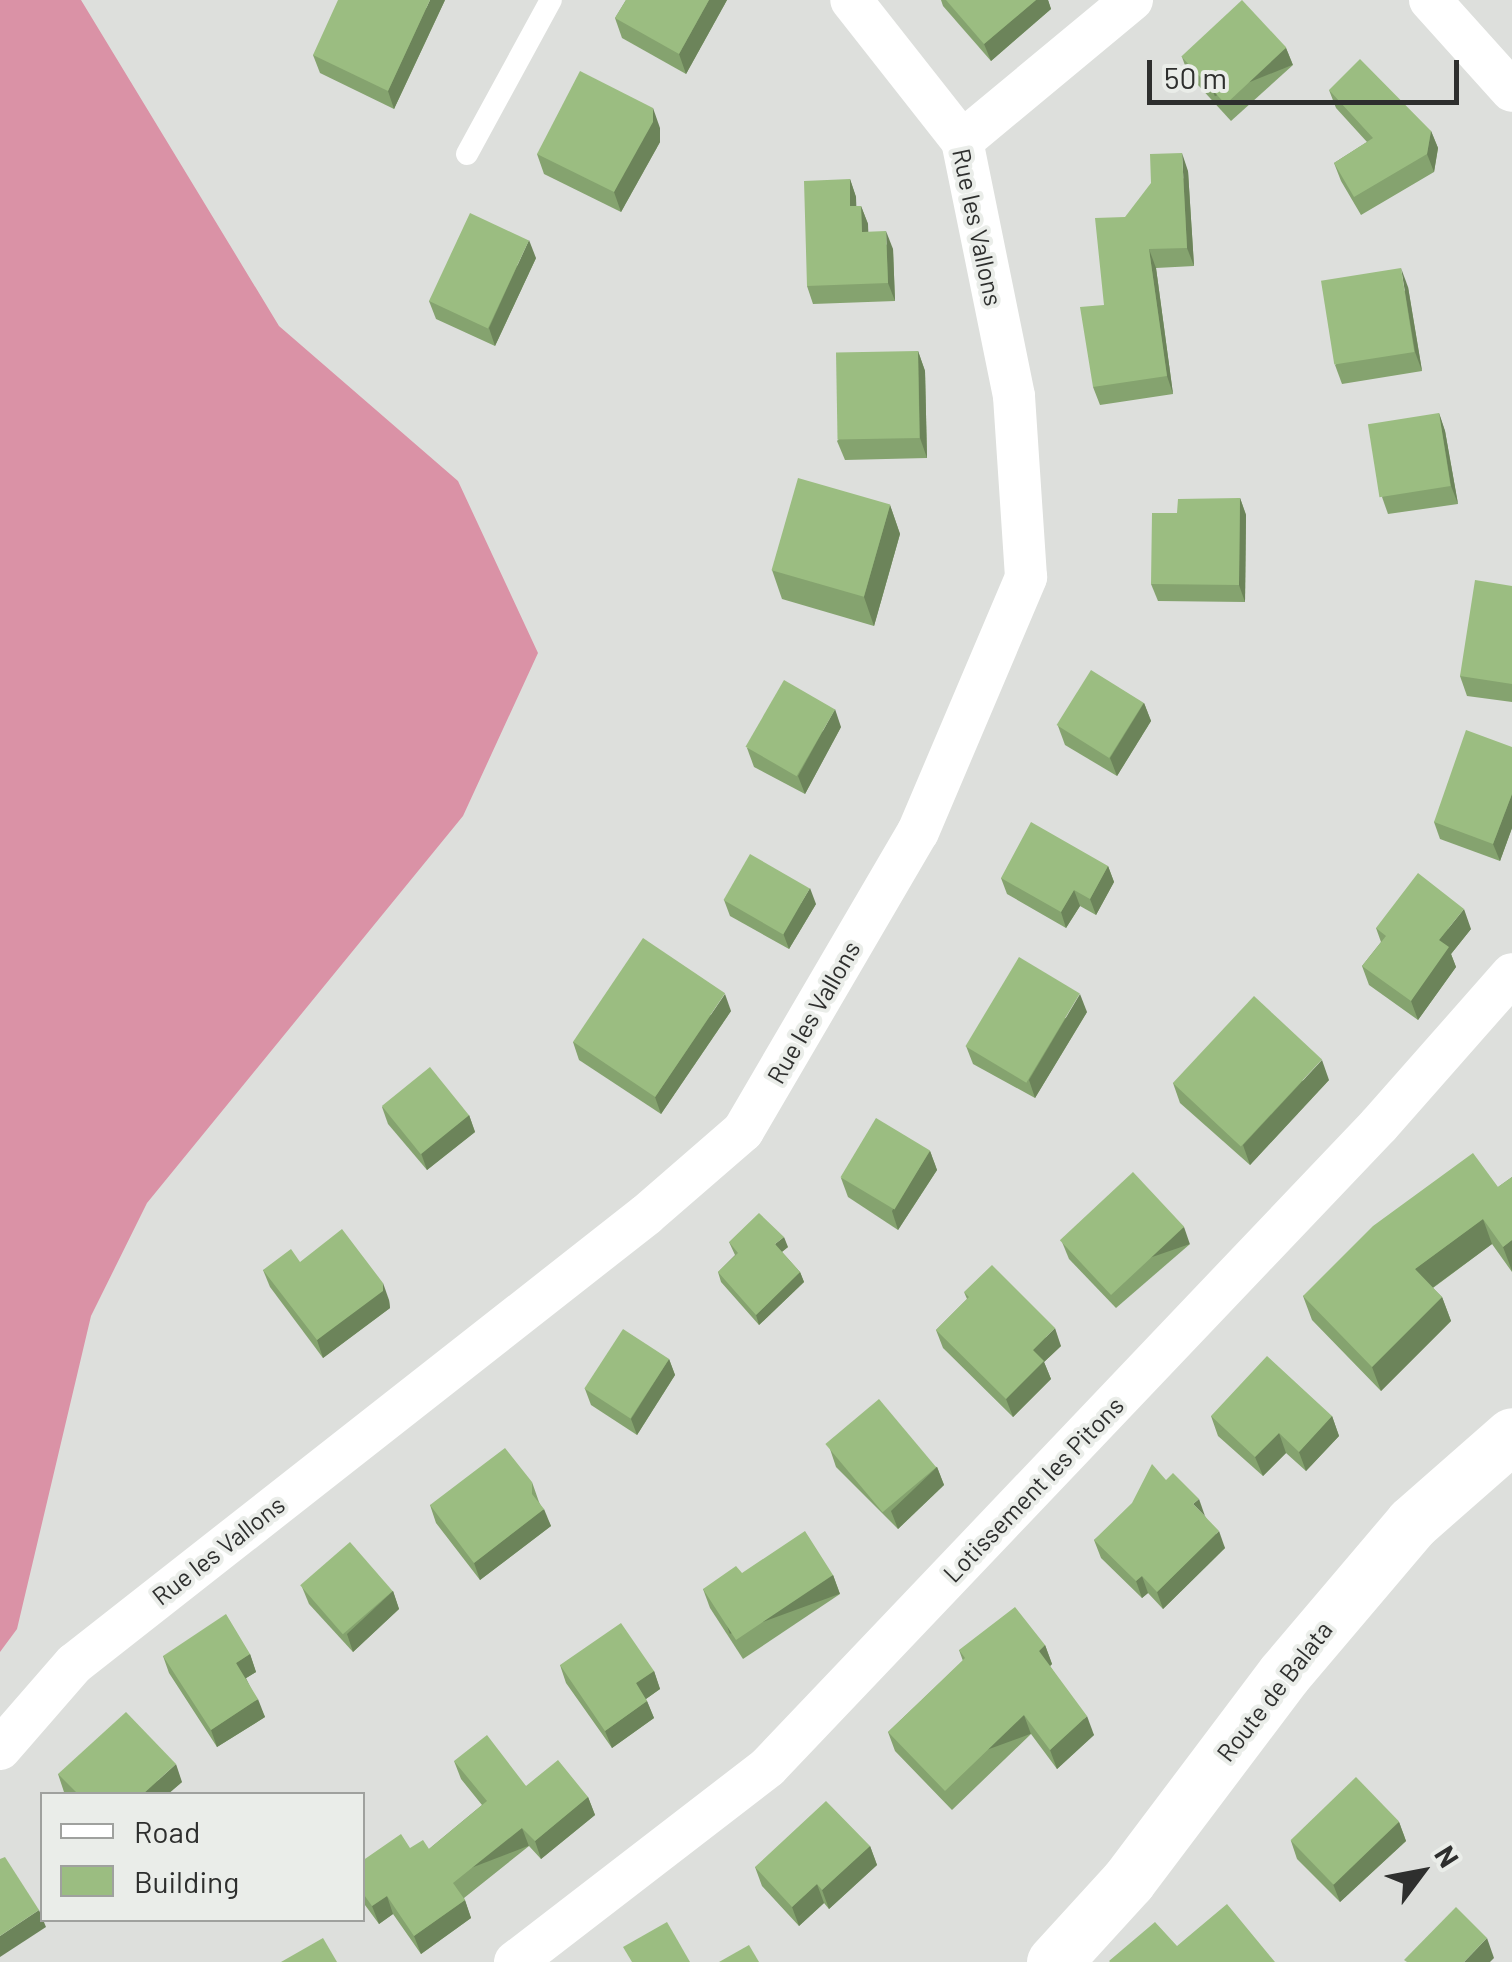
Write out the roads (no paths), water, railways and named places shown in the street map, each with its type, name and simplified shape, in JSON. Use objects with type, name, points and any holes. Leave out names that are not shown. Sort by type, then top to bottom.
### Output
[{"type":"main road","name":"Route de Balata","points":[[1054,1962],[1128,1881],[1284,1674],[1412,1523],[1512,1435]]},
{"type":"street","name":"Rue les Vallons","points":[[0,1749],[74,1664],[646,1215],[744,1132],[918,832],[1026,577],[1014,396],[962,142],[851,0]]},
{"type":"street","points":[[962,142],[1132,0]]},
{"type":"street","points":[[1430,0],[1512,91]]},
{"type":"street","name":"Lotissement les Pitons","points":[[514,1962],[768,1767],[1379,1124],[1512,974]]},
{"type":"lane","points":[[466,154],[551,0]]}]
